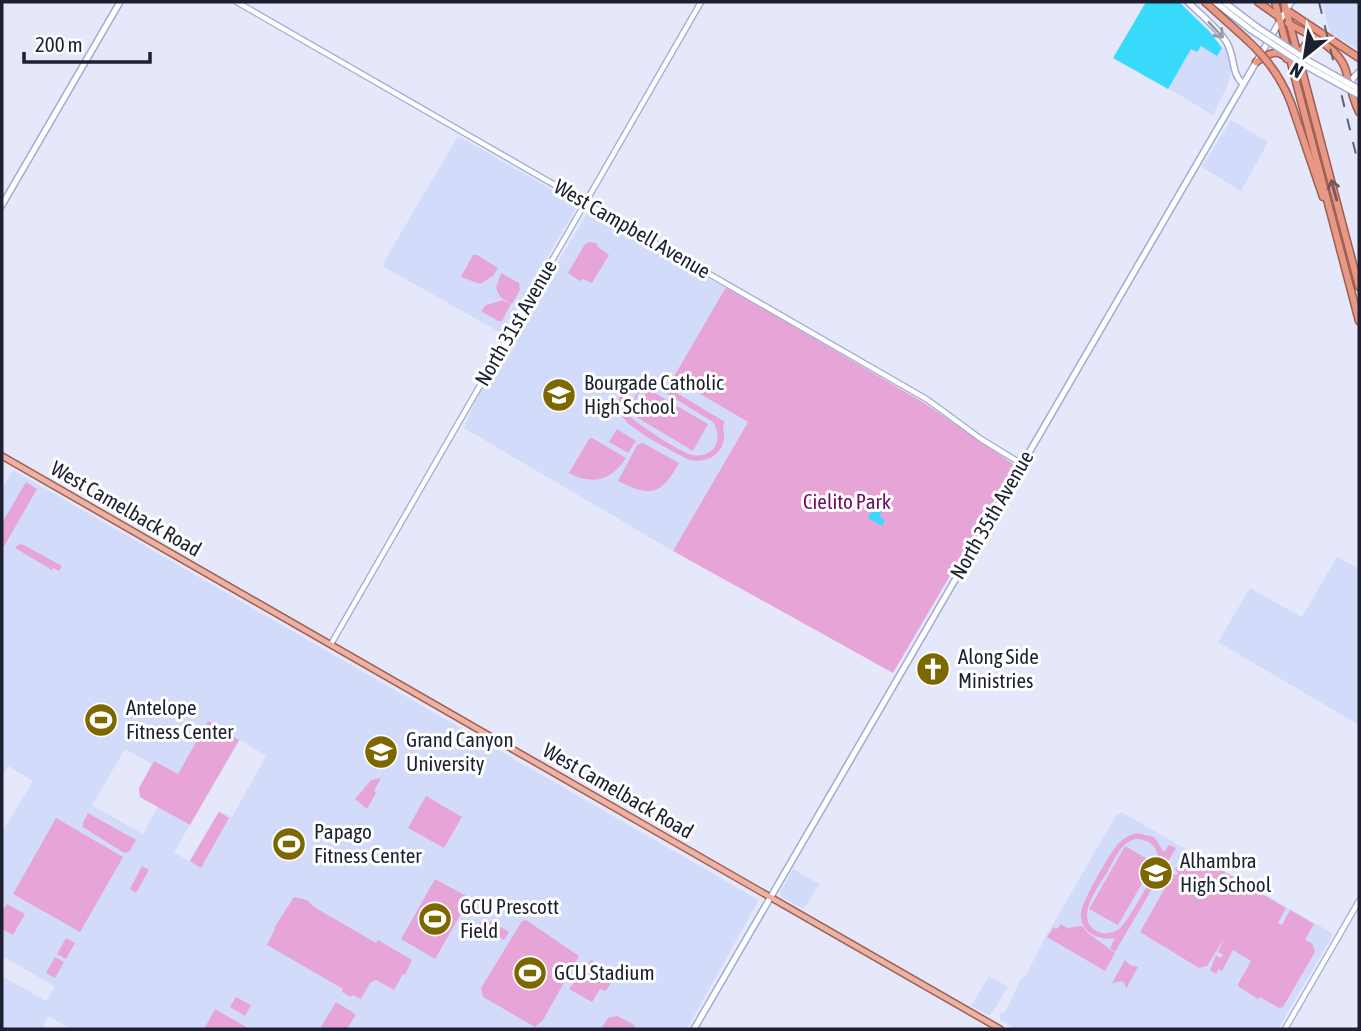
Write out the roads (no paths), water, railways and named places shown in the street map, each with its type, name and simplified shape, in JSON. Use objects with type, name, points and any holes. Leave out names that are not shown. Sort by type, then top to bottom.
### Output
[{"type":"highway","points":[[1205,2],[1246,38],[1270,64],[1283,85],[1318,187],[1329,210]]},
{"type":"highway","points":[[1258,2],[1336,53],[1342,61],[1359,112]]},
{"type":"highway","points":[[1276,5],[1359,321]]},
{"type":"highway","points":[[1267,8],[1285,5],[1359,58]]},
{"type":"highway","points":[[1285,5],[1359,287]]},
{"type":"highway","points":[[1301,66],[1301,53],[1306,44],[1321,42]]},
{"type":"highway","points":[[1256,62],[1276,52],[1283,54],[1289,62]]},
{"type":"highway","points":[[1307,124],[1315,121]]},
{"type":"highway","points":[[1336,238],[1347,241]]},
{"type":"main road","points":[[2,205],[120,2]]},
{"type":"main road","points":[[1188,2],[1225,41],[1233,58],[1235,76],[1242,84]]},
{"type":"main road","points":[[1215,2],[1306,66],[1359,95]]},
{"type":"main road","points":[[1224,2],[1254,29],[1359,89]]},
{"type":"main road","name":"North 35th Avenue","points":[[694,1029],[1281,19],[1285,5],[1291,2]]},
{"type":"main road","points":[[1350,89],[1359,72]]},
{"type":"main road","name":"West Camelback Road","points":[[2,456],[1000,1029]]},
{"type":"street","name":"West Campbell Avenue","points":[[237,2],[928,400],[981,439],[1022,464]]},
{"type":"street","name":"North 31st Avenue","points":[[331,644],[701,2]]},
{"type":"street","points":[[1285,1029],[1359,901]]},
{"type":"water","points":[[1146,2],[1179,2],[1210,32],[1222,48],[1217,56],[1201,46],[1197,52],[1191,49],[1168,89],[1113,58]]},
{"type":"water","points":[[876,504],[883,509],[879,516],[885,520],[882,526],[868,518]]},
{"type":"railway","points":[[1319,2],[1359,167]]},
{"type":"place","name":"Bourgade Catholic High School","points":[[559,395]]},
{"type":"place","name":"Along Side Ministries","points":[[933,669]]},
{"type":"place","name":"Antelope Fitness Center","points":[[101,720]]},
{"type":"place","name":"Grand Canyon University","points":[[381,752]]},
{"type":"place","name":"Papago Fitness Center","points":[[289,844]]},
{"type":"place","name":"Alhambra High School","points":[[1156,873]]},
{"type":"place","name":"GCU Prescott Field","points":[[435,919]]},
{"type":"place","name":"GCU Stadium","points":[[530,973]]},
{"type":"park label","name":"Cielito Park","points":[[847,502]]}]
